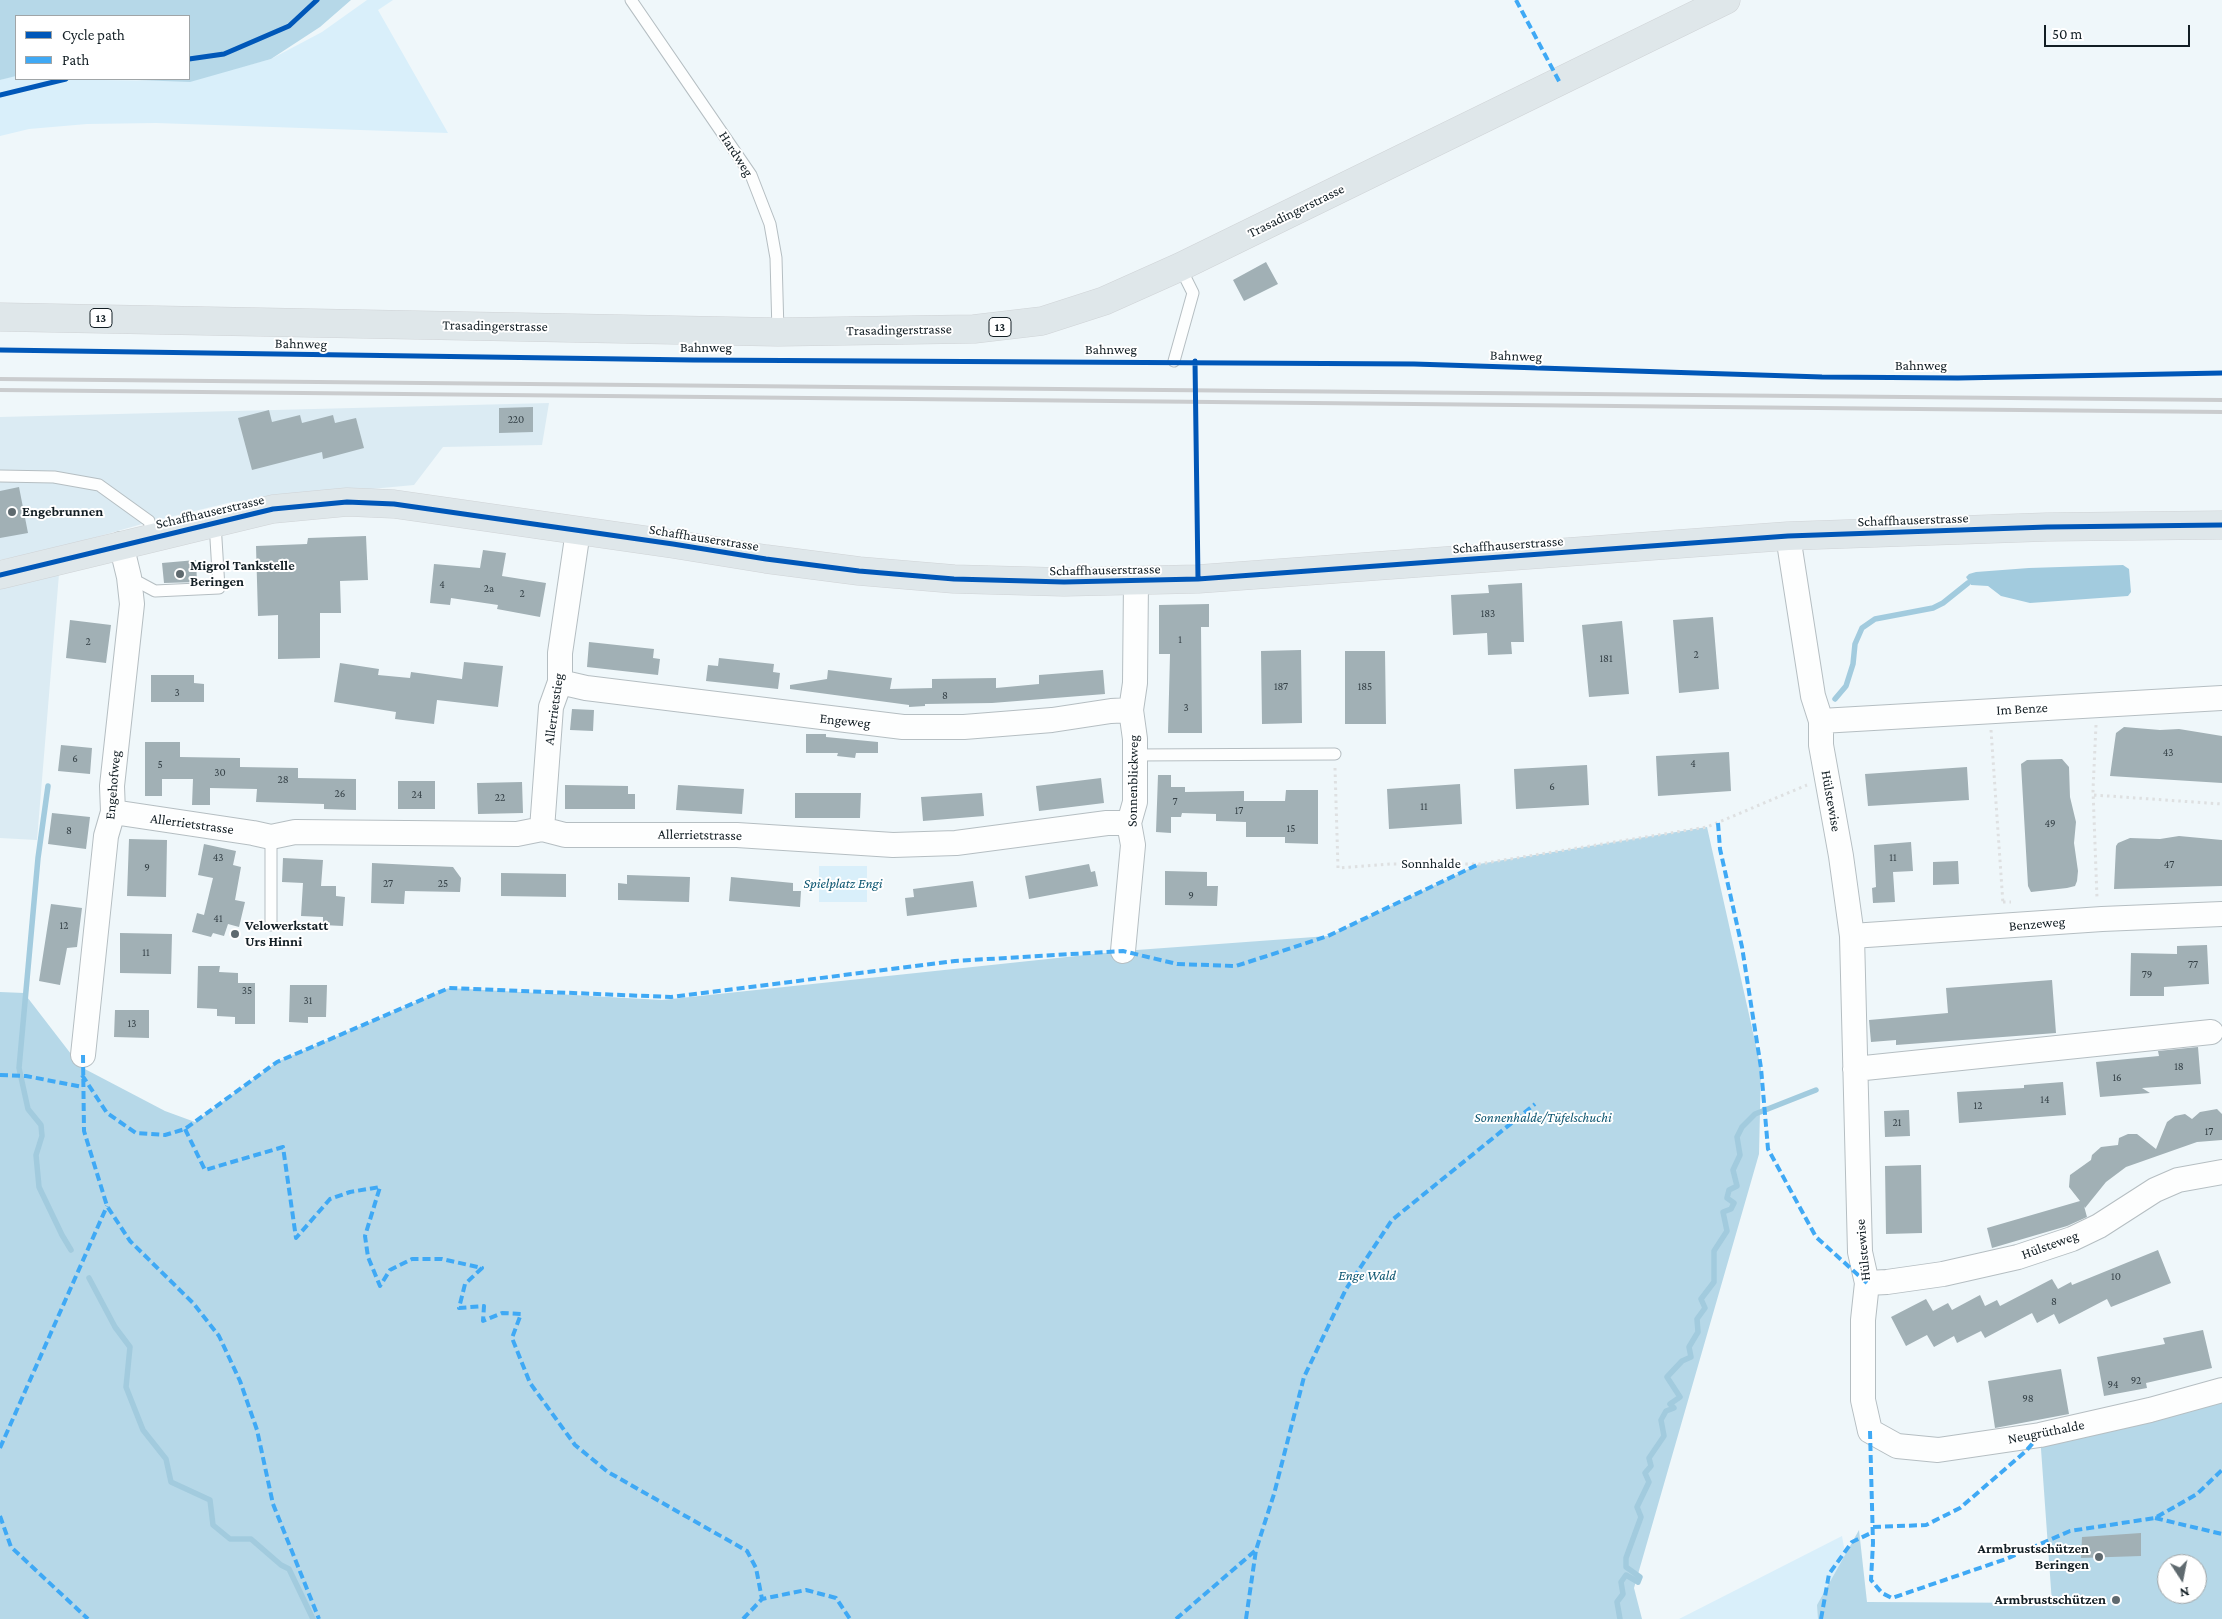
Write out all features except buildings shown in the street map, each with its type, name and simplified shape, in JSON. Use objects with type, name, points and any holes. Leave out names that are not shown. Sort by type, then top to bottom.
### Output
[{"type":"main road","name":"Trasadingerstrasse","points":[[0,317],[778,332],[974,329],[1042,320],[1083,308],[1180,267],[1726,0]]},
{"type":"main road","name":"Schaffhauserstrasse","points":[[0,575],[121,544],[273,509],[347,502],[394,504],[766,559],[858,570],[954,579],[1064,582],[1198,579],[1788,536],[2037,527],[2222,524]]},
{"type":"street","name":"Allerrietstieg","points":[[542,829],[551,707],[560,682],[560,653],[578,530]]},
{"type":"street","name":"Hülstewise","points":[[1788,536],[1814,696],[1821,721],[1821,745],[1841,856],[1852,936],[1860,1252],[1867,1283],[1863,1320],[1863,1400],[1870,1430]]},
{"type":"street","name":"Engehofweg","points":[[83,1055],[106,836],[113,812],[112,786],[132,604],[130,577],[121,544]]},
{"type":"street","name":"Sonnenblickweg","points":[[1123,951],[1134,846],[1130,823],[1135,802],[1135,755],[1132,710],[1135,683],[1136,581]]},
{"type":"street","name":"Engeweg","points":[[560,682],[605,690],[903,727],[964,727],[1052,720],[1132,710]]},
{"type":"street","name":"Im Benze","points":[[1821,721],[2222,698]]},
{"type":"street","name":"Allerrietstrasse","points":[[113,812],[271,837],[295,832],[518,834],[542,829],[565,835],[737,835],[893,845],[956,843],[1107,823],[1130,823]]},
{"type":"street","name":"Benzeweg","points":[[1852,936],[2102,919],[2222,914]]},
{"type":"street","points":[[1855,1069],[2212,1032]]},
{"type":"street","name":"Hülsteweg","points":[[1867,1283],[1943,1274],[2018,1256],[2072,1238],[2098,1226],[2155,1190],[2178,1180],[2222,1172]]},
{"type":"street","name":"Neugrüthalde","points":[[1870,1430],[1897,1446],[1938,1450],[2040,1435],[2150,1410],[2222,1390]]},
{"type":"lane","name":"Hardweg","points":[[631,0],[751,175],[770,224],[776,258],[778,332]]},
{"type":"lane","points":[[1174,361],[1193,293],[1180,267]]},
{"type":"lane","points":[[0,476],[54,477],[99,485],[149,521],[153,537]]},
{"type":"lane","points":[[130,577],[155,590],[219,588],[215,522]]},
{"type":"lane","points":[[1135,755],[1335,754]]},
{"type":"lane","points":[[271,837],[271,925]]},
{"type":"path","points":[[2097,901],[2094,795],[2098,705]]},
{"type":"path","points":[[1990,710],[2004,927]]},
{"type":"path","points":[[2094,795],[2222,804]]},
{"type":"shaded area","points":[[549,403],[542,445],[443,447],[414,485],[232,502],[149,522],[58,548],[0,560],[0,417]]},
{"type":"shaded area","points":[[2123,565],[2129,569],[2131,592],[2128,596],[2030,603],[2001,596],[1988,586],[1971,585],[1966,577],[1976,572]]},
{"type":"shaded area","points":[[59,574],[37,840],[0,838],[0,585]]},
{"type":"green space","points":[[0,0],[351,0],[320,27],[271,59],[190,82],[137,80],[190,80],[190,15],[15,15],[15,76],[0,80]]},
{"type":"green space","points":[[367,0],[393,0],[378,10],[448,133],[156,123],[87,124],[29,129],[0,136],[0,80],[15,76],[15,80],[188,81],[271,59],[322,32]]},
{"type":"green space","name":"Enge Wald","points":[[1707,827],[1761,1068],[1759,1154],[1634,1588],[1642,1619],[0,1619],[0,992],[24,993],[81,1067],[165,1111],[195,1122],[277,1062],[449,988],[662,1000],[1123,951],[1328,936],[1479,864]]},
{"type":"green space","name":"Spielplatz Engi","points":[[819,866],[867,866],[867,902],[819,902]]},
{"type":"green space","points":[[2222,1390],[2222,1619],[1818,1619],[1817,1605],[1859,1530],[1867,1602],[2052,1603],[2040,1435]]},
{"type":"green space","points":[[1842,1536],[1850,1581],[1851,1619],[1679,1619]]},
{"type":"waterway","points":[[1835,699],[1846,686],[1853,664],[1855,644],[1862,628],[1875,619],[1933,608],[1943,603],[1968,583]]},
{"type":"waterway","points":[[48,786],[38,858],[19,1068],[28,1109],[41,1125],[42,1136],[36,1155],[39,1187],[71,1250]]},
{"type":"waterway","points":[[1620,1619],[1617,1602],[1623,1594],[1621,1582],[1626,1575],[1638,1582],[1640,1577],[1626,1567],[1626,1558],[1641,1517],[1637,1507],[1649,1482],[1645,1473],[1651,1466],[1649,1458],[1664,1436],[1661,1420],[1666,1411],[1674,1408],[1670,1404],[1680,1397],[1667,1377],[1682,1361],[1691,1357],[1689,1347],[1698,1332],[1697,1319],[1705,1308],[1701,1299],[1714,1282],[1714,1251],[1727,1231],[1723,1212],[1731,1209],[1734,1203],[1727,1198],[1729,1190],[1737,1186],[1733,1170],[1740,1155],[1737,1137],[1742,1127],[1755,1114],[1816,1090]]},
{"type":"waterway","points":[[89,1278],[115,1327],[130,1347],[126,1387],[143,1430],[166,1459],[171,1482],[210,1500],[213,1525],[230,1539],[251,1539],[281,1565],[289,1569],[313,1619]]},
{"type":"railway","points":[[0,379],[2222,400]]},
{"type":"railway","points":[[0,390],[2222,412]]},
{"type":"marked path","points":[[1516,0],[1560,83]]},
{"type":"marked path","points":[[1718,823],[1720,849],[1742,947],[1761,1068],[1768,1149],[1816,1237],[1867,1283]]},
{"type":"marked path","points":[[82,1075],[107,1113],[136,1133],[165,1135],[185,1129],[277,1062],[449,988],[671,997],[955,961],[1123,951],[1177,964],[1236,966],[1328,936],[1479,864]]},
{"type":"marked path","points":[[83,1055],[84,1131],[107,1206],[130,1241],[193,1303],[219,1336],[240,1381],[257,1430],[273,1504],[319,1619]]},
{"type":"marked path","points":[[0,1075],[26,1076],[83,1087]]},
{"type":"marked path","points":[[1246,1619],[1256,1550],[1274,1494],[1304,1377],[1346,1289],[1392,1220],[1535,1104]]},
{"type":"marked path","points":[[185,1129],[205,1170],[283,1147],[296,1238],[330,1199],[350,1192],[380,1187],[365,1236],[368,1257],[380,1286],[390,1270],[412,1259],[442,1259],[482,1268],[465,1284],[459,1308],[484,1306],[483,1321],[502,1313],[521,1314],[512,1338],[530,1383],[575,1445],[608,1472],[747,1551],[756,1568],[762,1599]]},
{"type":"marked path","points":[[0,1448],[107,1206]]},
{"type":"marked path","points":[[1870,1431],[1873,1543],[1871,1580],[1882,1593],[1892,1598],[2006,1559],[2070,1531],[2155,1518],[2197,1494],[2222,1470]]},
{"type":"marked path","points":[[1873,1527],[1926,1525],[1960,1508],[2026,1451],[2040,1435]]},
{"type":"marked path","points":[[0,1516],[11,1547],[88,1619]]},
{"type":"marked path","points":[[2155,1518],[2222,1534]]},
{"type":"marked path","points":[[1821,1619],[1829,1574],[1852,1542],[1873,1532]]},
{"type":"marked path","points":[[1176,1619],[1256,1550]]},
{"type":"marked path","points":[[743,1619],[762,1599],[806,1590],[836,1598],[850,1619]]},
{"type":"cycle path","points":[[190,59],[224,54],[289,26],[317,0]]},
{"type":"cycle path","points":[[0,95],[62,80]]},
{"type":"cycle path","name":"Bahnweg","points":[[0,350],[693,360],[1414,364],[1822,377],[1958,378],[2222,373]]},
{"type":"cycle path","points":[[1195,361],[1198,579]]},
{"type":"cycle path","points":[[0,575],[273,509],[347,502],[394,504],[859,571],[954,579],[1064,582],[1198,579],[1788,536],[2047,527],[2222,525]]},
{"type":"place","name":"Engebrunnen","points":[[12,512]]},
{"type":"place","name":"Migrol Tankstelle Beringen","points":[[180,574]]},
{"type":"place","name":"Velowerkstatt Urs Hinni","points":[[235,934]]},
{"type":"place","name":"Armbrustschützen Beringen","points":[[2099,1557]]},
{"type":"place","name":"Armbrustschützen","points":[[2116,1600]]},
{"type":"park label","name":"Sonnenhalde/Tüfelschuchi","points":[[1543,1118]]}]
